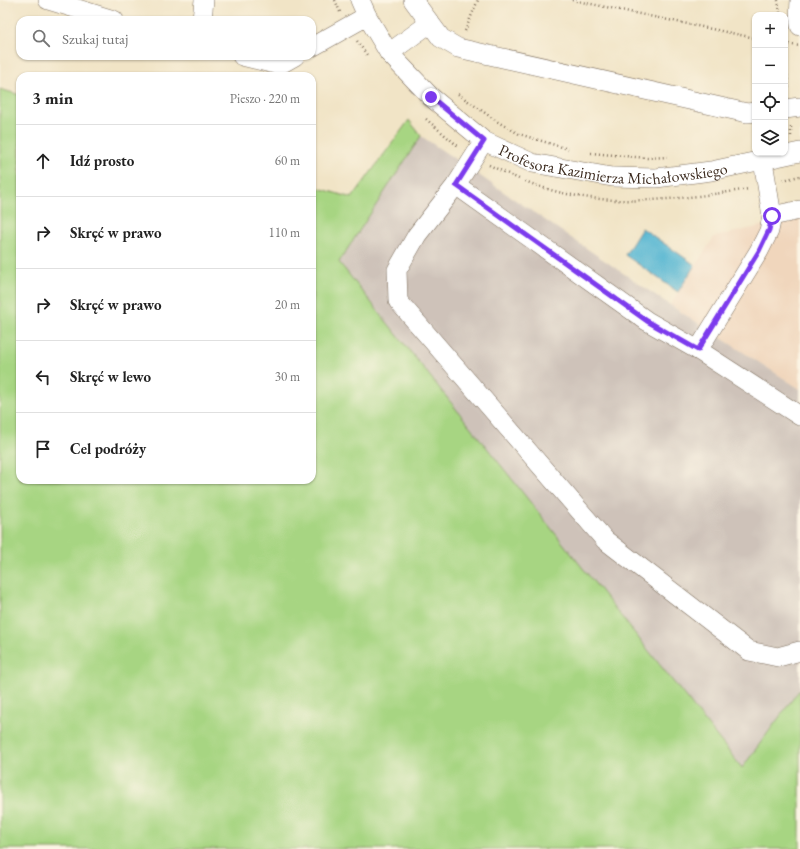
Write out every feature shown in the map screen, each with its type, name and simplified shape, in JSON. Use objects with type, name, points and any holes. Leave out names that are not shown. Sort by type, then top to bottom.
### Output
[{"type":"street","points":[[48,0],[101,16]]},
{"type":"street","points":[[202,16],[204,0]]},
{"type":"street","points":[[413,0],[441,38],[458,48],[746,113],[752,112]]},
{"type":"street","points":[[800,0],[800,26]]},
{"type":"street","points":[[316,44],[364,8]]},
{"type":"street","name":"Profesora Kazimierza Michałowskiego","points":[[364,8],[389,52],[431,97],[484,141],[532,163],[612,177],[656,178],[711,171],[800,152]]},
{"type":"street","points":[[389,52],[430,23]]},
{"type":"street","points":[[258,60],[279,65],[288,60]]},
{"type":"street","points":[[788,109],[800,107]]},
{"type":"street","points":[[484,141],[456,185],[417,235],[397,270],[398,301],[605,540],[749,651],[778,657],[800,651]]},
{"type":"street","points":[[698,350],[759,251],[769,230],[772,216],[763,160]]},
{"type":"street","points":[[456,185],[647,321],[698,350],[800,416]]},
{"type":"street","points":[[772,216],[800,210]]},
{"type":"path","points":[[334,0],[342,15]]},
{"type":"path","points":[[458,48],[478,0]]},
{"type":"path","points":[[572,0],[752,37]]},
{"type":"path","points":[[778,0],[780,12]]},
{"type":"path","points":[[788,44],[800,46]]},
{"type":"path","points":[[453,90],[498,122],[519,134],[570,150]]},
{"type":"path","points":[[585,152],[601,155],[647,158],[671,156]]},
{"type":"shaded area","points":[[421,136],[670,305],[800,389],[800,689],[742,768],[339,262]]},
{"type":"shaded area","points":[[800,217],[800,389],[670,305],[714,237]]},
{"type":"green space","points":[[0,89],[16,94],[16,484],[316,484],[316,187],[352,198],[409,120],[421,136],[339,262],[742,768],[800,689],[800,849],[0,849]]},
{"type":"water","points":[[642,228],[695,265],[678,292],[625,255]]},
{"type":"route","points":[[431,97],[484,141],[456,185],[647,321],[698,350],[759,251],[769,230],[772,216]]}]
